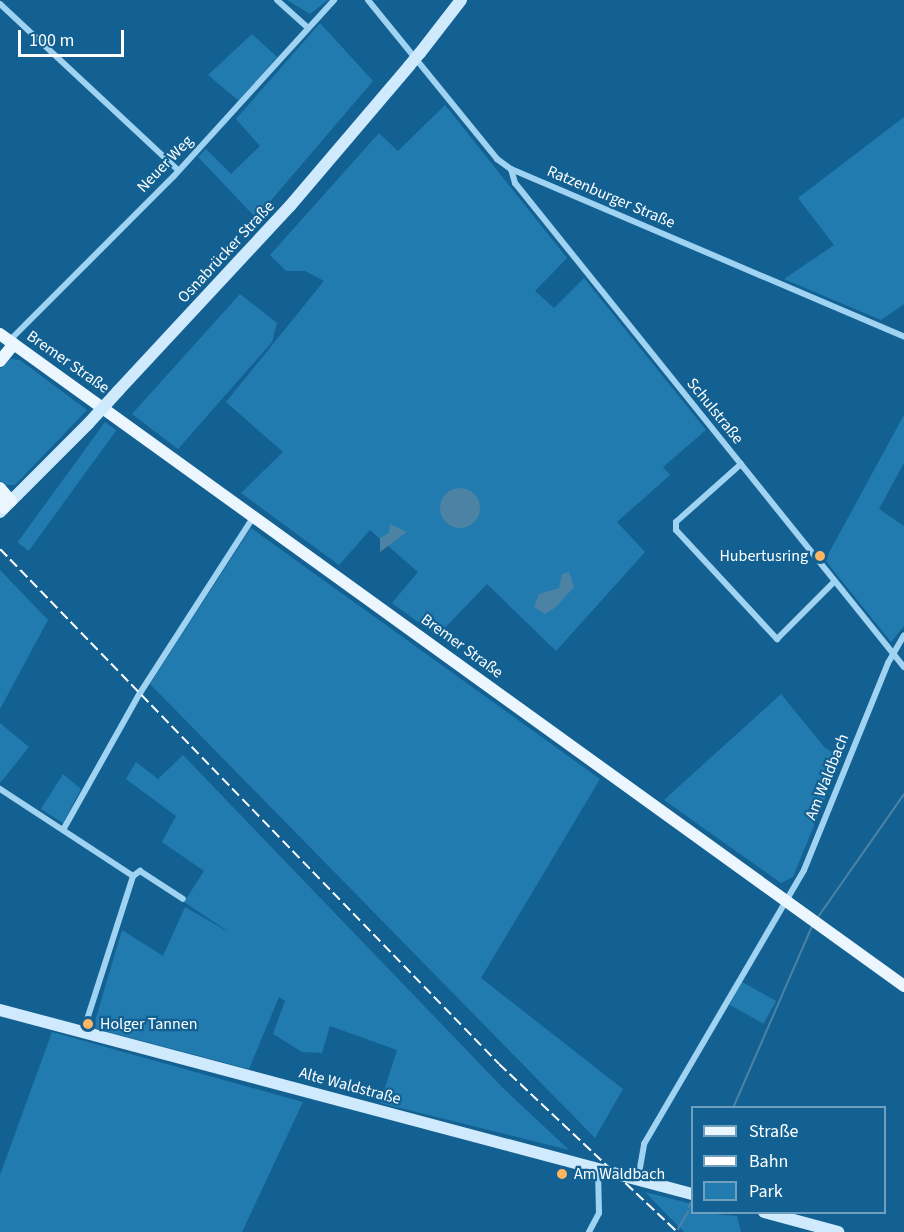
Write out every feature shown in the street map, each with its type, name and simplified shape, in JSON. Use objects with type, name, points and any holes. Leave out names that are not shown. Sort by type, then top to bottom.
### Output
[{"type":"main road","points":[[0,361],[6,341]]},
{"type":"main road","name":"Bremer Straße","points":[[6,341],[254,516],[904,986]]},
{"type":"main road","points":[[0,488],[4,506]]},
{"type":"street","points":[[277,0],[307,27]]},
{"type":"street","name":"Neuer Weg","points":[[6,341],[176,168],[232,115],[307,27],[334,0]]},
{"type":"street","name":"Ratzenburger Straße","points":[[368,0],[497,159],[511,169],[904,337]]},
{"type":"street","name":"Osnabrücker Straße","points":[[4,506],[87,424],[290,206],[410,66],[461,0]]},
{"type":"street","points":[[0,4],[176,168]]},
{"type":"street","name":"Schulstraße","points":[[511,169],[516,183],[904,667]]},
{"type":"street","points":[[741,465],[676,522],[676,530],[777,639],[834,582]]},
{"type":"street","points":[[63,830],[140,693],[254,516]]},
{"type":"street","name":"Am Waldbach","points":[[638,1179],[644,1144],[784,898],[804,870],[893,654],[904,635]]},
{"type":"street","points":[[0,789],[133,876]]},
{"type":"street","points":[[83,1032],[133,876],[140,871],[183,899]]},
{"type":"street","name":"Alte Waldstraße","points":[[0,1010],[691,1193]]},
{"type":"street","points":[[589,1232],[599,1213],[598,1169]]},
{"type":"street","points":[[771,1214],[838,1232]]},
{"type":"green space","points":[[287,0],[328,0],[310,14]]},
{"type":"green space","points":[[320,23],[373,81],[256,218],[198,157],[206,149],[231,174],[260,146],[236,119]]},
{"type":"green space","points":[[252,34],[277,57],[239,101],[208,75]]},
{"type":"green space","points":[[445,105],[567,258],[535,291],[554,308],[584,278],[706,430],[663,467],[670,475],[617,522],[645,552],[556,651],[487,584],[437,636],[392,603],[418,572],[370,530],[339,565],[241,493],[283,452],[226,402],[324,281],[305,271],[286,271],[270,255],[379,133],[398,151]]},
{"type":"green space","points":[[904,117],[904,304],[881,320],[784,279],[834,245],[798,198]]},
{"type":"green space","points":[[240,294],[277,323],[272,342],[178,449],[132,414]]},
{"type":"green space","points":[[10,359],[20,360],[87,410],[15,485],[7,485],[0,481],[0,369]]},
{"type":"green space","points":[[904,415],[904,463],[879,509],[904,526],[904,626],[891,642],[825,560]]},
{"type":"green space","points":[[105,422],[116,430],[29,551],[17,543]]},
{"type":"green space","points":[[251,528],[600,779],[481,978],[623,1089],[595,1138],[150,684]]},
{"type":"green space","points":[[0,570],[48,620],[0,709]]},
{"type":"green space","points":[[781,694],[825,748],[842,757],[793,877],[781,883],[664,800]]},
{"type":"green space","points":[[0,723],[29,747],[1,782],[0,782]]},
{"type":"green space","points":[[183,755],[502,1087],[569,1150],[380,1103],[397,1050],[330,1026],[322,1053],[302,1052],[273,1034],[285,1001],[279,997],[249,1069],[93,1028],[122,930],[163,956],[185,907],[232,934],[184,902],[204,871],[162,842],[176,816],[126,779],[136,762],[158,779]]},
{"type":"green space","points":[[63,774],[81,789],[63,823],[41,809]]},
{"type":"green space","points":[[742,982],[776,1001],[764,1024],[729,1005]]},
{"type":"green space","points":[[52,1032],[303,1102],[242,1232],[0,1232],[0,1175]]},
{"type":"green space","points":[[645,1192],[691,1204],[691,1214],[737,1216],[741,1232],[684,1232]]},
{"type":"shaded area","points":[[460,488],[468,489],[474,494],[479,500],[479,516],[474,522],[468,527],[460,528],[452,527],[446,522],[441,516],[440,508],[441,500],[446,494],[452,489]]},
{"type":"shaded area","points":[[390,524],[407,532],[380,552],[380,538],[389,533]]},
{"type":"shaded area","points":[[569,572],[574,587],[556,607],[545,614],[534,607],[539,594],[559,588],[562,574]]},
{"type":"waterway","points":[[818,917],[904,794]]},
{"type":"waterway","points":[[734,1106],[813,924]]},
{"type":"waterway","points":[[689,1207],[691,1202]]},
{"type":"waterway","points":[[678,1229],[688,1212]]},
{"type":"railway","points":[[0,549],[499,1064],[677,1232]]},
{"type":"place","name":"Hubertusring","points":[[820,556]]},
{"type":"place","name":"Holger Tannen","points":[[88,1024]]},
{"type":"place","name":"Am Waldbach","points":[[562,1174]]}]
